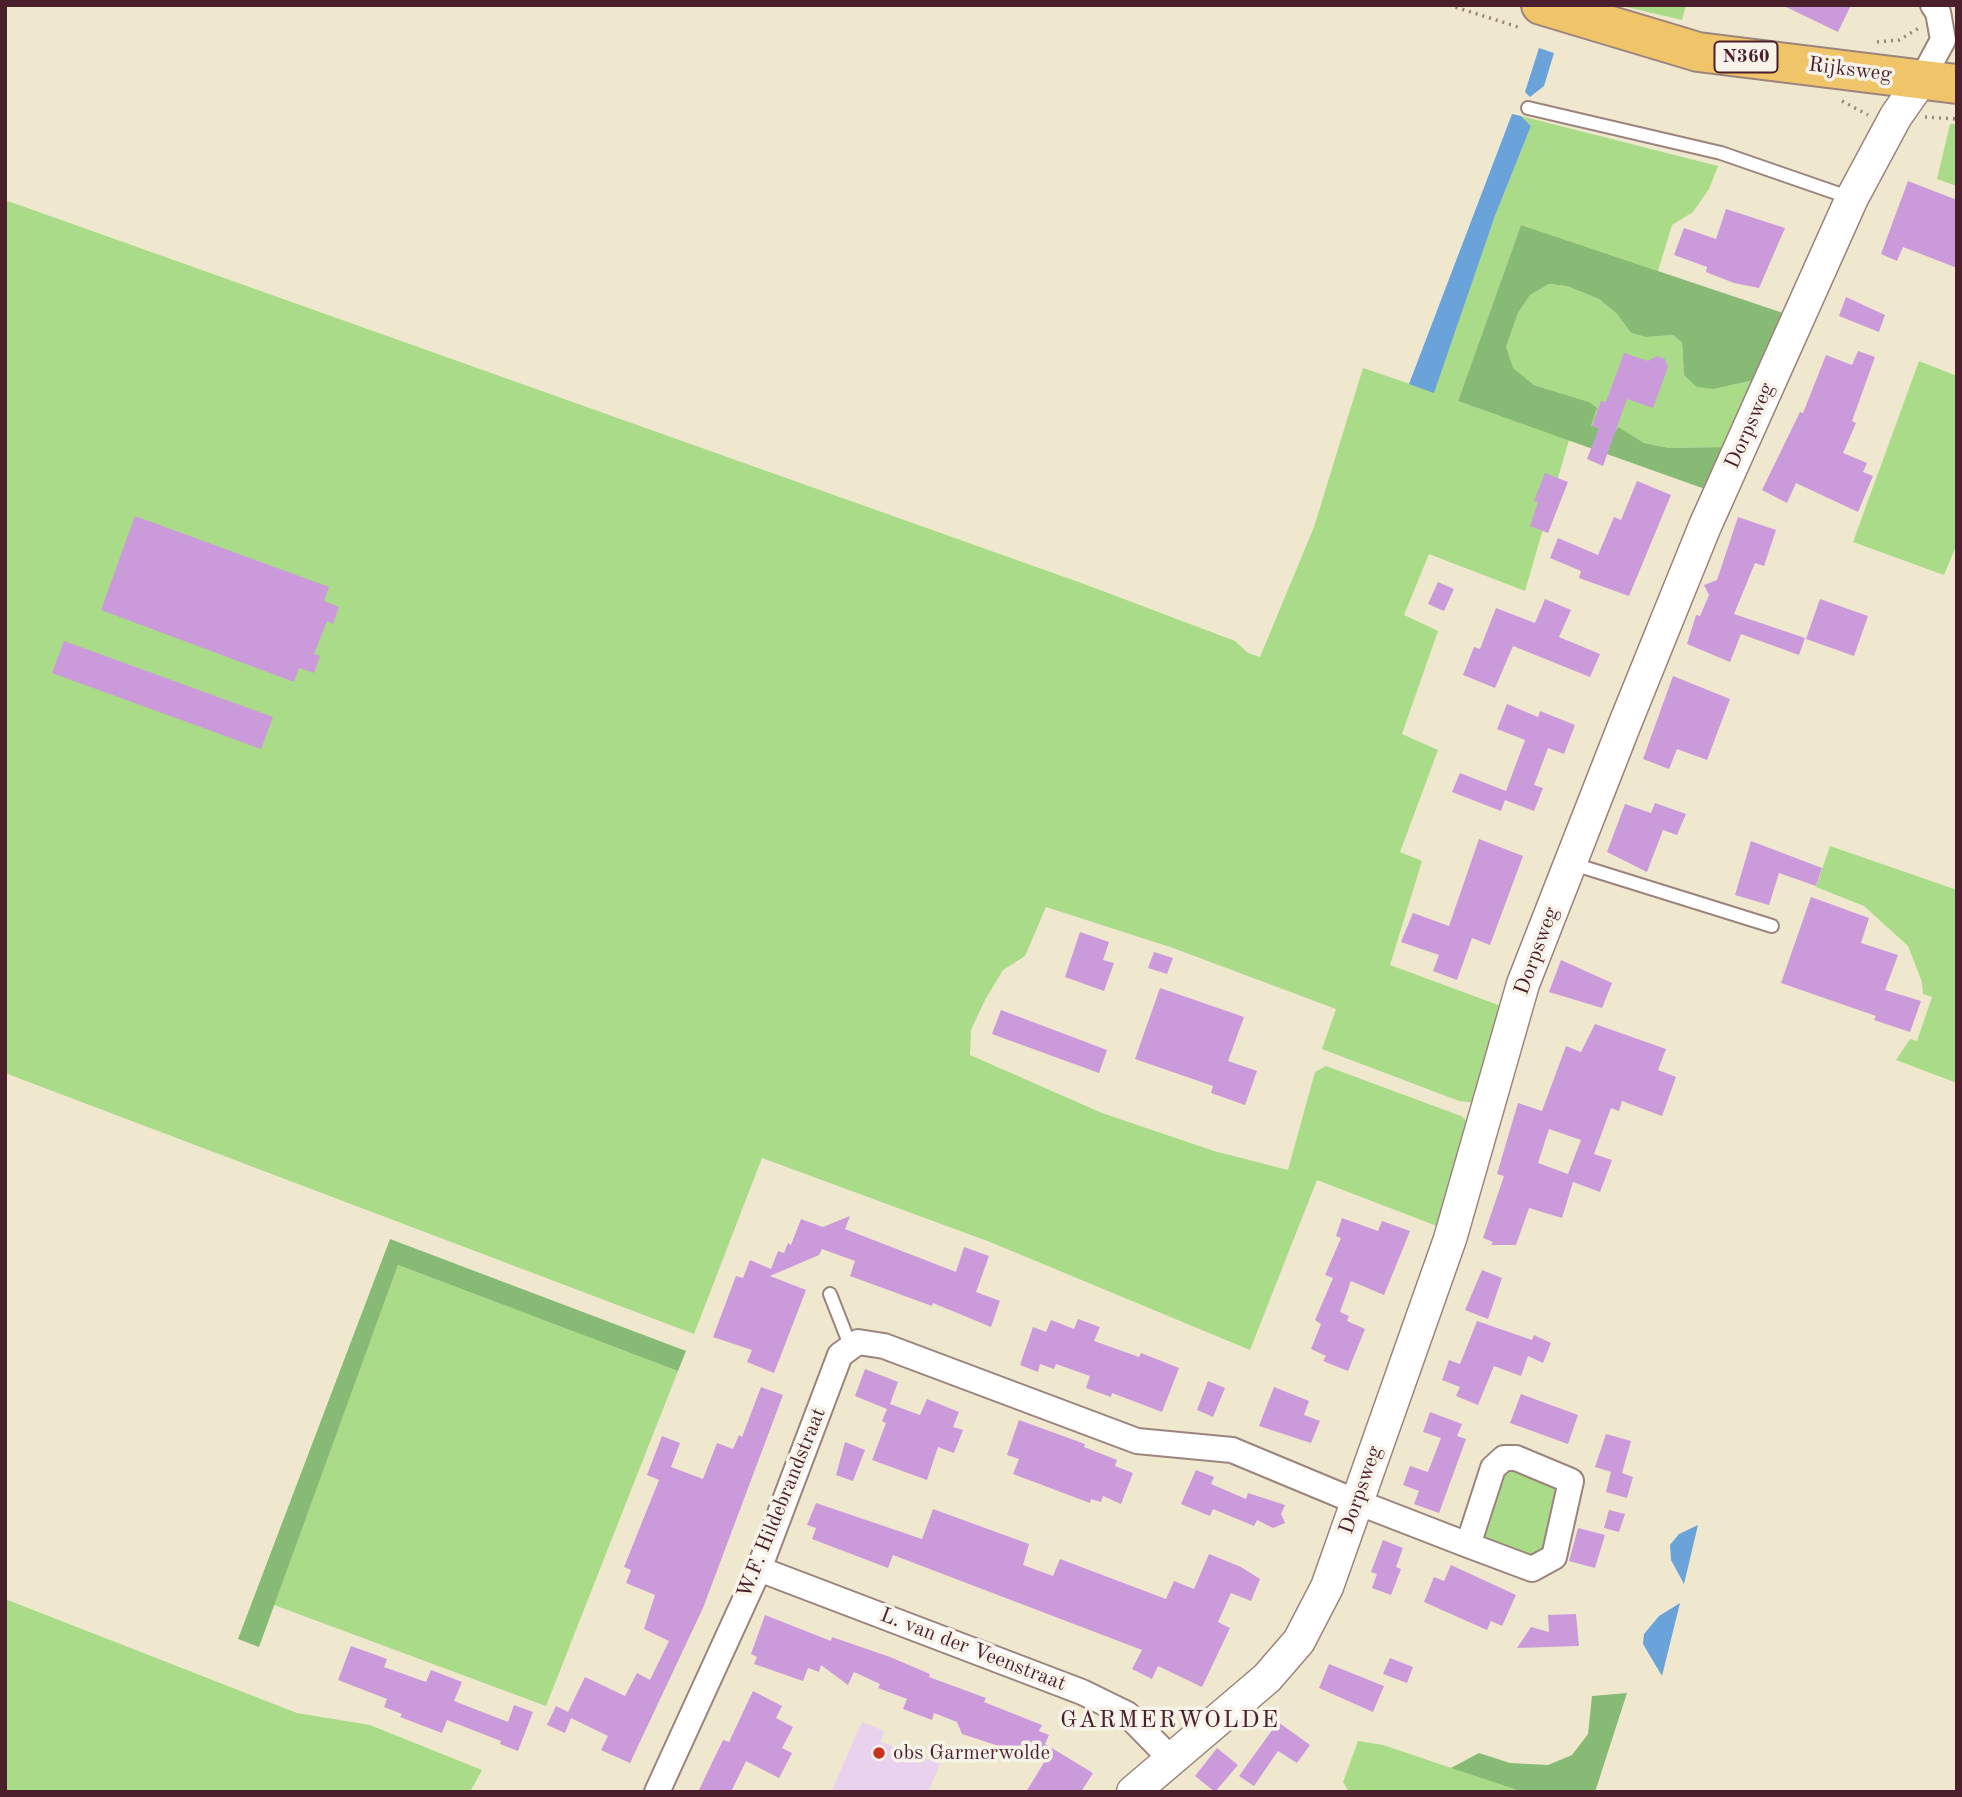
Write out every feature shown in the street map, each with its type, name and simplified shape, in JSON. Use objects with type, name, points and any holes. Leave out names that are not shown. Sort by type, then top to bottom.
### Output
[{"type":"main road","name":"Rijksweg","points":[[1541,5],[1698,52],[1939,81]]},
{"type":"street","points":[[1933,5],[1938,12],[1943,40],[1939,81]]},
{"type":"street","name":"Dorpsweg","points":[[1133,1792],[1267,1678],[1298,1641],[1327,1587],[1450,1239],[1523,984],[1705,526],[1852,198],[1896,116],[1939,81]]},
{"type":"street","points":[[850,1345],[869,1342],[1137,1441],[1232,1450],[1357,1502],[1468,1545],[1532,1569],[1554,1557],[1572,1481],[1516,1458],[1504,1458],[1493,1468],[1468,1545]]},
{"type":"street","name":"W.F. Hildebrandstraat","points":[[657,1792],[759,1569],[837,1362],[850,1345]]},
{"type":"street","name":"L. van der Veenstraat","points":[[759,1569],[1082,1692],[1127,1714],[1171,1759]]},
{"type":"lane","points":[[1528,108],[1721,153],[1852,198]]},
{"type":"lane","points":[[1570,863],[1772,926]]},
{"type":"lane","points":[[830,1294],[850,1345]]},
{"type":"shaded area","name":"obs Garmerwolde","points":[[862,1722],[884,1731],[881,1742],[940,1764],[928,1792],[831,1792]]},
{"type":"green space","points":[[1618,5],[1686,5],[1682,20]]},
{"type":"green space","points":[[1521,116],[1718,166],[1709,189],[1693,212],[1672,225],[1658,271],[1521,225],[1458,401],[1569,440],[1525,591],[1429,554],[1404,615],[1438,631],[1402,734],[1438,750],[1400,852],[1422,861],[1390,965],[1501,1006],[1476,1103],[1459,1101],[1322,1049],[1336,1009],[1173,948],[1046,907],[1025,956],[1003,970],[971,1030],[970,1055],[1102,1113],[1214,1151],[1288,1170],[1315,1072],[1326,1066],[1461,1116],[1470,1124],[1442,1228],[1317,1180],[1250,1350],[990,1242],[762,1158],[694,1334],[5,1073],[5,200],[1084,584],[1235,641],[1248,653],[1260,657],[1314,527],[1363,368],[1434,392],[1495,216],[1531,126]]},
{"type":"green space","points":[[1950,124],[1957,124],[1957,186],[1937,179]]},
{"type":"green space","points":[[1521,225],[1786,314],[1754,380],[1714,389],[1697,387],[1684,375],[1682,342],[1673,335],[1646,337],[1631,333],[1617,314],[1599,299],[1567,286],[1549,284],[1530,295],[1518,313],[1506,347],[1513,368],[1534,385],[1589,402],[1597,408],[1591,425],[1614,434],[1618,427],[1644,443],[1669,448],[1723,447],[1705,489],[1458,401]]},
{"type":"green space","points":[[1549,284],[1567,286],[1599,299],[1617,314],[1631,333],[1646,337],[1673,335],[1682,341],[1684,375],[1714,389],[1754,380],[1723,447],[1669,448],[1644,443],[1617,428],[1614,435],[1591,425],[1589,402],[1534,385],[1512,368],[1506,347],[1518,313],[1530,295]]},
{"type":"green space","points":[[1919,361],[1957,376],[1957,544],[1944,575],[1853,542]]},
{"type":"green space","points":[[1830,846],[1957,890],[1957,1083],[1896,1060],[1910,1039],[1917,1041],[1932,997],[1923,994],[1922,982],[1908,946],[1864,906],[1816,887]]},
{"type":"green space","points":[[390,1239],[686,1351],[678,1371],[398,1265],[259,1647],[238,1639]]},
{"type":"green space","points":[[398,1265],[678,1371],[546,1706],[274,1605]]},
{"type":"green space","points":[[1503,1466],[1561,1483],[1539,1560],[1478,1538]]},
{"type":"green space","points":[[5,1599],[297,1713],[370,1725],[482,1770],[470,1792],[5,1792]]},
{"type":"green space","points":[[1627,1693],[1595,1792],[1523,1792],[1451,1768],[1479,1753],[1510,1763],[1548,1765],[1572,1755],[1588,1734],[1592,1696]]},
{"type":"green space","points":[[1358,1741],[1383,1745],[1523,1792],[1349,1792],[1343,1782]]},
{"type":"water","points":[[1539,48],[1554,53],[1544,86],[1530,97],[1525,92]]},
{"type":"water","points":[[1512,114],[1521,116],[1531,126],[1495,216],[1434,393],[1409,384]]},
{"type":"water","points":[[1698,1525],[1684,1584],[1671,1560],[1670,1545],[1679,1534]]},
{"type":"water","points":[[1680,1603],[1662,1676],[1643,1644],[1644,1634],[1659,1616]]},
{"type":"building","points":[[1782,5],[1851,5],[1838,32]]},
{"type":"building","points":[[1908,181],[1957,200],[1957,268],[1903,247],[1897,261],[1881,254]]},
{"type":"building","points":[[1726,209],[1785,228],[1759,288],[1734,283],[1706,272],[1707,267],[1674,255],[1684,228],[1716,239]]},
{"type":"building","points":[[1846,297],[1885,315],[1879,332],[1839,316]]},
{"type":"building","points":[[1858,351],[1875,357],[1852,421],[1856,423],[1843,453],[1867,463],[1863,472],[1873,476],[1858,512],[1796,483],[1787,503],[1762,490],[1800,412],[1803,413],[1826,355],[1852,365]]},
{"type":"building","points":[[1624,353],[1648,361],[1657,356],[1665,359],[1668,367],[1653,408],[1627,399],[1603,466],[1587,459],[1599,428],[1592,426],[1601,401],[1606,402]]},
{"type":"building","points":[[1545,473],[1568,482],[1548,533],[1530,526],[1538,502],[1534,501]]},
{"type":"building","points":[[1637,481],[1671,495],[1629,596],[1579,578],[1581,571],[1550,558],[1558,538],[1598,555],[1614,517],[1621,520]]},
{"type":"building","points":[[135,516],[329,587],[324,601],[339,607],[333,624],[327,621],[314,654],[320,656],[314,673],[299,668],[294,682],[101,610]]},
{"type":"building","points":[[1738,517],[1776,530],[1764,566],[1755,563],[1734,614],[1805,638],[1799,655],[1741,634],[1730,662],[1687,644],[1696,615],[1700,616],[1709,595],[1704,585],[1717,580]]},
{"type":"building","points":[[1438,582],[1454,589],[1444,611],[1428,604]]},
{"type":"building","points":[[1545,599],[1571,610],[1559,637],[1600,654],[1590,677],[1513,646],[1495,688],[1463,675],[1474,647],[1480,649],[1496,608],[1535,623]]},
{"type":"building","points":[[1820,599],[1868,616],[1854,656],[1806,639]]},
{"type":"building","points":[[64,641],[273,717],[261,749],[52,673]]},
{"type":"building","points":[[1673,676],[1730,699],[1707,760],[1677,749],[1669,769],[1643,759]]},
{"type":"building","points":[[1507,704],[1538,717],[1540,711],[1575,725],[1564,754],[1548,748],[1534,785],[1543,788],[1534,811],[1505,800],[1501,811],[1452,792],[1460,773],[1506,791],[1525,740],[1497,729]]},
{"type":"building","points":[[1655,803],[1686,814],[1677,835],[1663,830],[1647,872],[1607,852],[1625,804],[1651,813]]},
{"type":"building","points":[[1479,839],[1523,856],[1490,945],[1472,938],[1457,980],[1433,971],[1439,955],[1401,942],[1413,913],[1449,926]]},
{"type":"building","points":[[1751,841],[1822,868],[1816,886],[1779,873],[1769,905],[1735,895]]},
{"type":"building","points":[[1811,897],[1869,918],[1861,943],[1898,955],[1885,990],[1921,1001],[1910,1032],[1874,1020],[1876,1016],[1781,983]]},
{"type":"building","points":[[1080,932],[1109,942],[1103,960],[1114,963],[1104,991],[1065,977]]},
{"type":"building","points":[[1154,952],[1173,958],[1167,974],[1148,968]]},
{"type":"building","points":[[1561,960],[1612,983],[1602,1008],[1549,992]]},
{"type":"building","points":[[1160,988],[1244,1017],[1228,1061],[1257,1071],[1245,1105],[1211,1093],[1213,1086],[1135,1059]]},
{"type":"building","points":[[1001,1010],[1107,1050],[1099,1073],[992,1034]]},
{"type":"building","points":[[1595,1024],[1666,1049],[1658,1070],[1676,1077],[1662,1116],[1622,1101],[1619,1111],[1611,1108],[1594,1154],[1612,1160],[1600,1192],[1573,1182],[1562,1218],[1529,1208],[1516,1245],[1491,1245],[1493,1242],[1483,1238],[1504,1176],[1497,1174],[1518,1103],[1542,1111],[1566,1046],[1581,1052]],"holes":[[[1549,1129],[1581,1140],[1568,1174],[1538,1163]]]},
{"type":"building","points":[[850,1216],[845,1229],[956,1272],[964,1247],[989,1256],[976,1292],[1000,1301],[991,1327],[933,1303],[932,1306],[850,1276],[855,1261],[822,1249],[819,1255],[770,1276],[806,1290],[774,1373],[747,1362],[752,1350],[713,1337],[736,1276],[743,1278],[750,1260],[771,1269],[778,1251],[784,1253],[788,1243],[791,1245],[801,1219],[823,1227]]},
{"type":"building","points":[[1342,1218],[1378,1231],[1382,1221],[1410,1231],[1384,1295],[1351,1281],[1340,1312],[1349,1316],[1347,1321],[1365,1329],[1348,1371],[1323,1361],[1326,1356],[1311,1349],[1321,1324],[1315,1320],[1333,1278],[1325,1275],[1341,1238],[1336,1236]]},
{"type":"building","points":[[1482,1270],[1502,1278],[1488,1319],[1465,1310]]},
{"type":"building","points":[[1078,1319],[1100,1327],[1094,1341],[1139,1357],[1141,1353],[1179,1368],[1162,1412],[1112,1393],[1111,1397],[1086,1388],[1090,1376],[1056,1364],[1054,1369],[1040,1364],[1038,1372],[1020,1365],[1033,1327],[1046,1332],[1051,1320],[1074,1329]]},
{"type":"building","points":[[1477,1321],[1532,1340],[1534,1335],[1551,1343],[1543,1363],[1528,1356],[1521,1376],[1494,1366],[1478,1405],[1456,1396],[1460,1387],[1442,1380],[1449,1360],[1460,1364]]},
{"type":"building","points":[[865,1369],[898,1382],[890,1404],[920,1415],[927,1399],[959,1412],[953,1427],[963,1430],[954,1453],[938,1447],[927,1480],[872,1460],[886,1423],[882,1421],[887,1409],[855,1396]]},
{"type":"building","points":[[1208,1381],[1225,1388],[1213,1417],[1197,1410]]},
{"type":"building","points":[[761,1387],[783,1395],[703,1608],[630,1763],[601,1750],[608,1736],[571,1718],[565,1733],[547,1725],[556,1706],[568,1712],[585,1677],[625,1696],[637,1673],[650,1680],[669,1641],[644,1629],[655,1595],[626,1583],[631,1570],[624,1567],[659,1480],[647,1475],[662,1436],[680,1443],[671,1467],[703,1479],[717,1443],[733,1449],[739,1435],[742,1437]]},
{"type":"building","points":[[1274,1387],[1309,1401],[1304,1415],[1320,1421],[1311,1443],[1259,1426]]},
{"type":"building","points":[[1521,1394],[1578,1415],[1568,1444],[1510,1423]]},
{"type":"building","points":[[1430,1412],[1462,1424],[1457,1436],[1466,1439],[1439,1513],[1414,1504],[1419,1491],[1403,1485],[1410,1466],[1428,1472],[1441,1438],[1423,1432]]},
{"type":"building","points":[[1019,1420],[1085,1444],[1084,1447],[1117,1460],[1115,1466],[1133,1473],[1121,1504],[1103,1496],[1101,1502],[1091,1499],[1090,1503],[1013,1474],[1019,1459],[1007,1455]]},
{"type":"building","points":[[1606,1434],[1631,1441],[1622,1473],[1633,1477],[1627,1498],[1606,1492],[1611,1472],[1595,1467]]},
{"type":"building","points":[[845,1442],[865,1450],[853,1481],[836,1475]]},
{"type":"building","points":[[1196,1470],[1214,1477],[1211,1484],[1246,1499],[1248,1493],[1285,1505],[1281,1514],[1285,1523],[1273,1528],[1257,1520],[1254,1526],[1213,1509],[1210,1516],[1181,1504]]},
{"type":"building","points":[[816,1503],[922,1539],[933,1509],[1029,1544],[1023,1565],[1053,1576],[1060,1559],[1166,1599],[1174,1581],[1194,1589],[1209,1554],[1241,1567],[1260,1579],[1251,1601],[1231,1593],[1218,1622],[1230,1628],[1202,1687],[1158,1666],[1152,1679],[1132,1669],[1142,1650],[893,1555],[888,1568],[812,1539],[816,1528],[807,1525]]},
{"type":"building","points":[[1609,1510],[1625,1514],[1619,1532],[1604,1528]]},
{"type":"building","points":[[1578,1528],[1605,1535],[1595,1568],[1569,1561]]},
{"type":"building","points":[[1383,1540],[1403,1548],[1396,1567],[1401,1569],[1391,1595],[1372,1588],[1377,1574],[1371,1572]]},
{"type":"building","points":[[1451,1565],[1516,1595],[1502,1626],[1491,1621],[1487,1630],[1424,1602],[1434,1577],[1444,1581]]},
{"type":"building","points":[[1576,1614],[1579,1646],[1517,1648],[1531,1627],[1549,1632],[1548,1615]]},
{"type":"building","points":[[765,1615],[831,1641],[832,1637],[890,1657],[930,1674],[929,1677],[986,1698],[984,1702],[1042,1725],[1039,1731],[1049,1735],[1045,1744],[1093,1773],[1081,1792],[1026,1792],[1045,1761],[962,1734],[957,1722],[934,1713],[932,1720],[903,1709],[907,1699],[878,1688],[880,1684],[854,1672],[848,1685],[821,1665],[819,1672],[808,1668],[803,1681],[754,1664],[757,1657],[751,1654]]},
{"type":"building","points":[[351,1646],[387,1659],[384,1667],[426,1682],[431,1670],[462,1682],[454,1701],[508,1722],[514,1705],[533,1712],[518,1751],[500,1744],[501,1741],[447,1720],[442,1733],[400,1717],[402,1714],[384,1707],[387,1699],[338,1680]]},
{"type":"building","points":[[1390,1658],[1413,1667],[1407,1683],[1383,1674]]},
{"type":"building","points":[[1329,1664],[1384,1686],[1373,1712],[1319,1688]]},
{"type":"building","points":[[753,1691],[782,1706],[776,1718],[793,1727],[782,1748],[792,1753],[779,1778],[746,1761],[731,1792],[698,1792],[723,1740],[729,1742]]},
{"type":"building","points":[[1278,1722],[1310,1745],[1297,1763],[1278,1751],[1254,1786],[1239,1776]]},
{"type":"building","points":[[1217,1748],[1238,1765],[1215,1792],[1195,1776]]},
{"type":"place","name":"obs Garmerwolde","points":[[879,1753]]},
{"type":"district","name":"GARMERWOLDE","points":[[1170,1721]]}]
